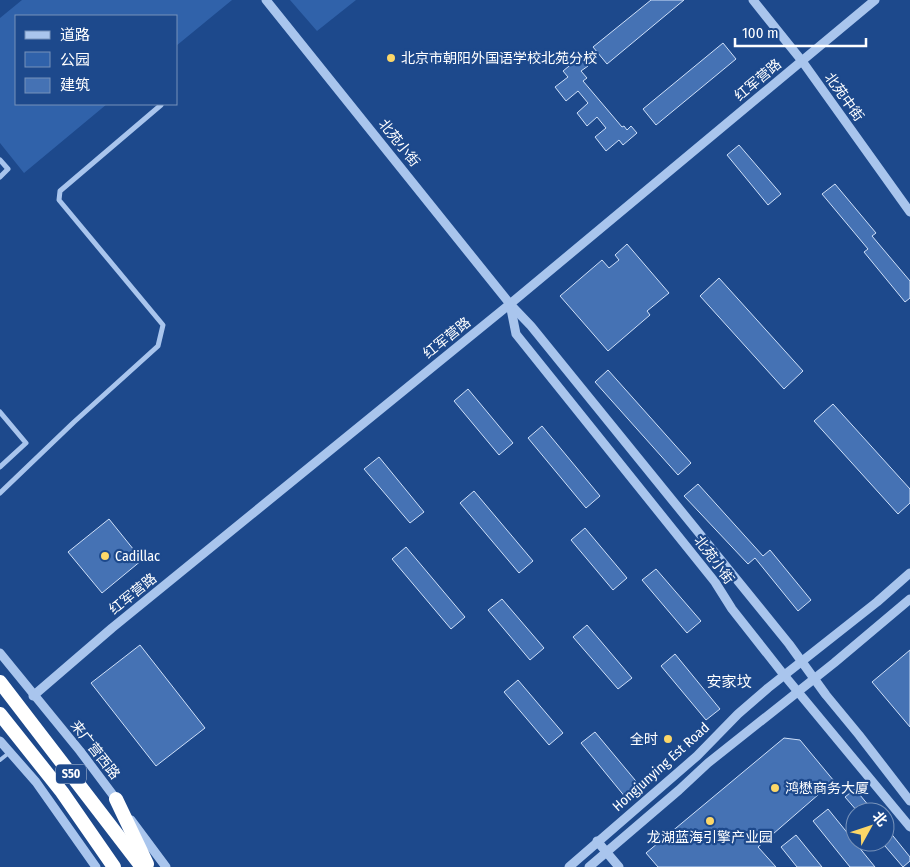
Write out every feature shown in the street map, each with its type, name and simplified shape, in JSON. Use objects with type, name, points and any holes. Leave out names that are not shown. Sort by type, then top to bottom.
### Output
[{"type":"highway","name":"S50","points":[[0,682],[142,867]]},
{"type":"highway","name":"S50","points":[[0,714],[62,792],[114,867]]},
{"type":"highway","points":[[116,799],[149,867]]},
{"type":"street","name":"北苑小街","points":[[266,0],[510,304],[543,341],[801,661],[910,801]]},
{"type":"street","name":"北苑中街","points":[[753,0],[802,61],[910,212]]},
{"type":"street","name":"红军营路","points":[[33,696],[112,628],[510,304],[875,0]]},
{"type":"street","points":[[0,493],[158,346],[163,325],[59,200],[60,191],[161,106]]},
{"type":"street","points":[[0,160],[8,169],[0,177]]},
{"type":"street","name":"北苑小街","points":[[510,304],[516,334],[715,582],[732,609],[784,675],[910,826]]},
{"type":"street","points":[[0,412],[26,442],[0,467]]},
{"type":"street","name":"Hongjunying Est Road","points":[[570,867],[597,841],[697,756],[738,714],[801,661],[877,602],[910,573]]},
{"type":"street","name":"Hongjunying Est Road","points":[[589,867],[708,763],[814,679],[910,599]]},
{"type":"street","name":"来广营西路","points":[[0,653],[33,696],[80,751],[166,867]]},
{"type":"street","points":[[0,741],[36,782],[96,867]]},
{"type":"street","points":[[597,841],[619,867]]},
{"type":"lane","points":[[0,760],[10,752]]},
{"type":"green space","points":[[22,0],[232,0],[178,44],[178,15],[15,15],[15,105],[106,105],[24,173],[0,143],[0,18]]},
{"type":"green space","points":[[290,0],[356,0],[317,31]]},
{"type":"building","points":[[651,0],[684,0],[607,64],[593,47]]},
{"type":"building","points":[[723,43],[736,59],[656,125],[643,109]]},
{"type":"building","points":[[580,57],[588,66],[581,71],[587,78],[583,81],[622,127],[624,126],[627,130],[631,126],[637,133],[623,145],[619,140],[606,151],[595,137],[606,128],[597,117],[587,126],[577,113],[588,103],[578,91],[566,101],[555,87],[568,77],[563,71]]},
{"type":"building","points":[[739,145],[781,194],[768,205],[727,155]]},
{"type":"building","points":[[835,184],[876,233],[872,236],[910,281],[910,298],[905,302],[864,252],[868,249],[822,194]]},
{"type":"building","points":[[627,244],[669,293],[647,311],[650,315],[608,351],[560,296],[602,260],[609,268],[619,260],[615,255]]},
{"type":"building","points":[[719,278],[803,371],[784,389],[700,296]]},
{"type":"building","points":[[608,370],[691,463],[678,475],[595,382]]},
{"type":"building","points":[[468,389],[513,443],[499,455],[454,401]]},
{"type":"building","points":[[833,404],[910,489],[910,503],[898,514],[814,421]]},
{"type":"building","points":[[542,426],[600,496],[586,508],[528,438]]},
{"type":"building","points":[[379,457],[424,512],[410,523],[364,469]]},
{"type":"building","points":[[698,484],[763,556],[770,550],[811,600],[798,611],[755,558],[748,564],[684,496]]},
{"type":"building","points":[[474,491],[533,561],[519,573],[460,503]]},
{"type":"building","name":"Cadillac","points":[[109,519],[142,560],[102,593],[68,552]]},
{"type":"building","points":[[585,528],[627,578],[613,590],[571,540]]},
{"type":"building","points":[[406,547],[465,617],[451,629],[392,559]]},
{"type":"building","points":[[656,569],[701,621],[687,633],[642,580]]},
{"type":"building","points":[[502,599],[544,648],[530,660],[488,610]]},
{"type":"building","points":[[587,625],[632,678],[618,689],[573,637]]},
{"type":"building","points":[[140,645],[205,728],[156,766],[91,683]]},
{"type":"building","points":[[910,650],[910,727],[872,682]]},
{"type":"building","points":[[675,654],[720,709],[706,720],[661,666]]},
{"type":"building","points":[[518,680],[563,733],[549,745],[504,692]]},
{"type":"building","points":[[595,732],[640,786],[626,798],[581,743]]},
{"type":"building","points":[[784,738],[800,740],[834,781],[758,847],[776,867],[658,867],[646,853]]},
{"type":"building","points":[[855,789],[866,802],[849,802],[845,797]]},
{"type":"building","points":[[828,809],[845,830],[845,852],[863,852],[875,867],[850,867],[813,821]]},
{"type":"building","points":[[796,835],[822,867],[797,867],[781,847]]},
{"type":"building","points":[[895,838],[910,857],[910,861],[903,867],[890,852],[895,852]]},
{"type":"place","name":"北京市朝阳外国语学校北苑分校","points":[[391,58]]},
{"type":"place","name":"Cadillac","points":[[105,556]]},
{"type":"place","name":"全时","points":[[668,739]]},
{"type":"place","name":"鸿懋商务大厦","points":[[775,788]]},
{"type":"place","name":"龙湖蓝海引擎产业园","points":[[710,821]]},
{"type":"district","name":"安家坟","points":[[729,682]]}]
